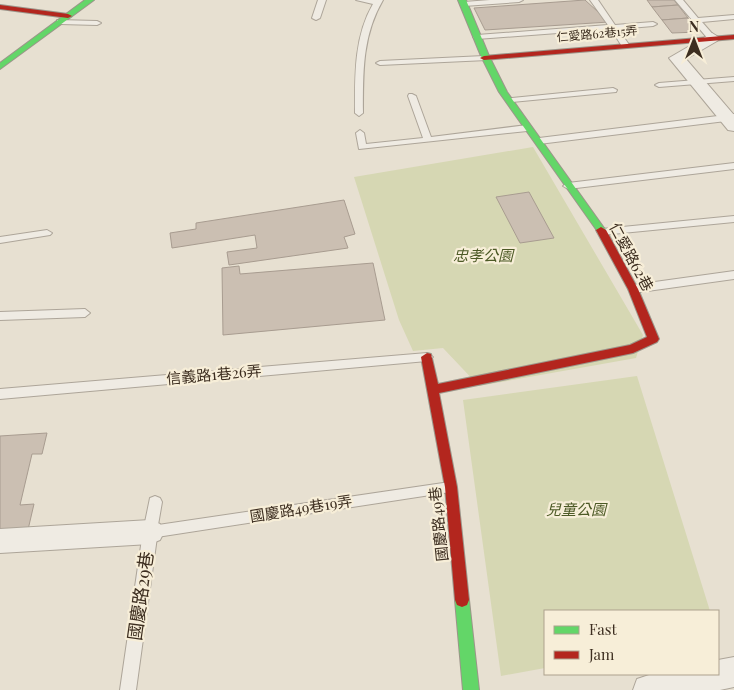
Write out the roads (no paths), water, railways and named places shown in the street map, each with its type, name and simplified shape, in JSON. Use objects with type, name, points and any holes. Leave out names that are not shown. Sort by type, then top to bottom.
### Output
[{"type":"street","points":[[0,67],[90,0]]},
{"type":"street","name":"仁愛路62巷","points":[[435,389],[634,349],[653,339],[633,289],[602,232],[538,141],[526,128],[512,100],[484,58],[463,2]]},
{"type":"street","points":[[0,7],[64,19]]},
{"type":"street","points":[[0,15],[64,19]]},
{"type":"street","name":"仁愛路62巷15弄","points":[[484,58],[734,37]]},
{"type":"street","points":[[677,58],[712,38]]},
{"type":"street","points":[[662,43],[732,120]]},
{"type":"street","name":"國慶路49巷","points":[[427,357],[435,389],[451,487],[471,690]]},
{"type":"street","points":[[0,541],[150,532]]},
{"type":"street","points":[[648,690],[734,672]]},
{"type":"lane","points":[[316,18],[322,0]]},
{"type":"lane","points":[[360,0],[379,1]]},
{"type":"lane","points":[[463,2],[519,0]]},
{"type":"lane","points":[[594,0],[626,46]]},
{"type":"lane","points":[[679,0],[712,38]]},
{"type":"lane","points":[[359,113],[359,59],[368,15],[379,1]]},
{"type":"lane","points":[[696,20],[734,17]]},
{"type":"lane","points":[[476,38],[653,24]]},
{"type":"lane","points":[[380,63],[484,58]]},
{"type":"lane","points":[[659,86],[734,79]]},
{"type":"lane","points":[[512,100],[613,90]]},
{"type":"lane","points":[[412,96],[428,140]]},
{"type":"lane","points":[[538,141],[732,120]]},
{"type":"lane","points":[[360,133],[362,147],[526,128]]},
{"type":"lane","points":[[568,186],[734,166]]},
{"type":"lane","points":[[602,232],[734,219]]},
{"type":"lane","points":[[0,253],[2,240],[47,233]]},
{"type":"lane","points":[[633,289],[734,275]]},
{"type":"lane","points":[[0,316],[85,313]]},
{"type":"lane","name":"信義路1巷26弄","points":[[0,394],[427,357]]},
{"type":"lane","name":"國慶路49巷19弄","points":[[150,532],[451,487]]},
{"type":"lane","name":"國慶路29巷","points":[[128,690],[155,502]]},
{"type":"park label","name":"忠孝公園","points":[[483,256]]},
{"type":"park label","name":"兒童公園","points":[[576,510]]}]
